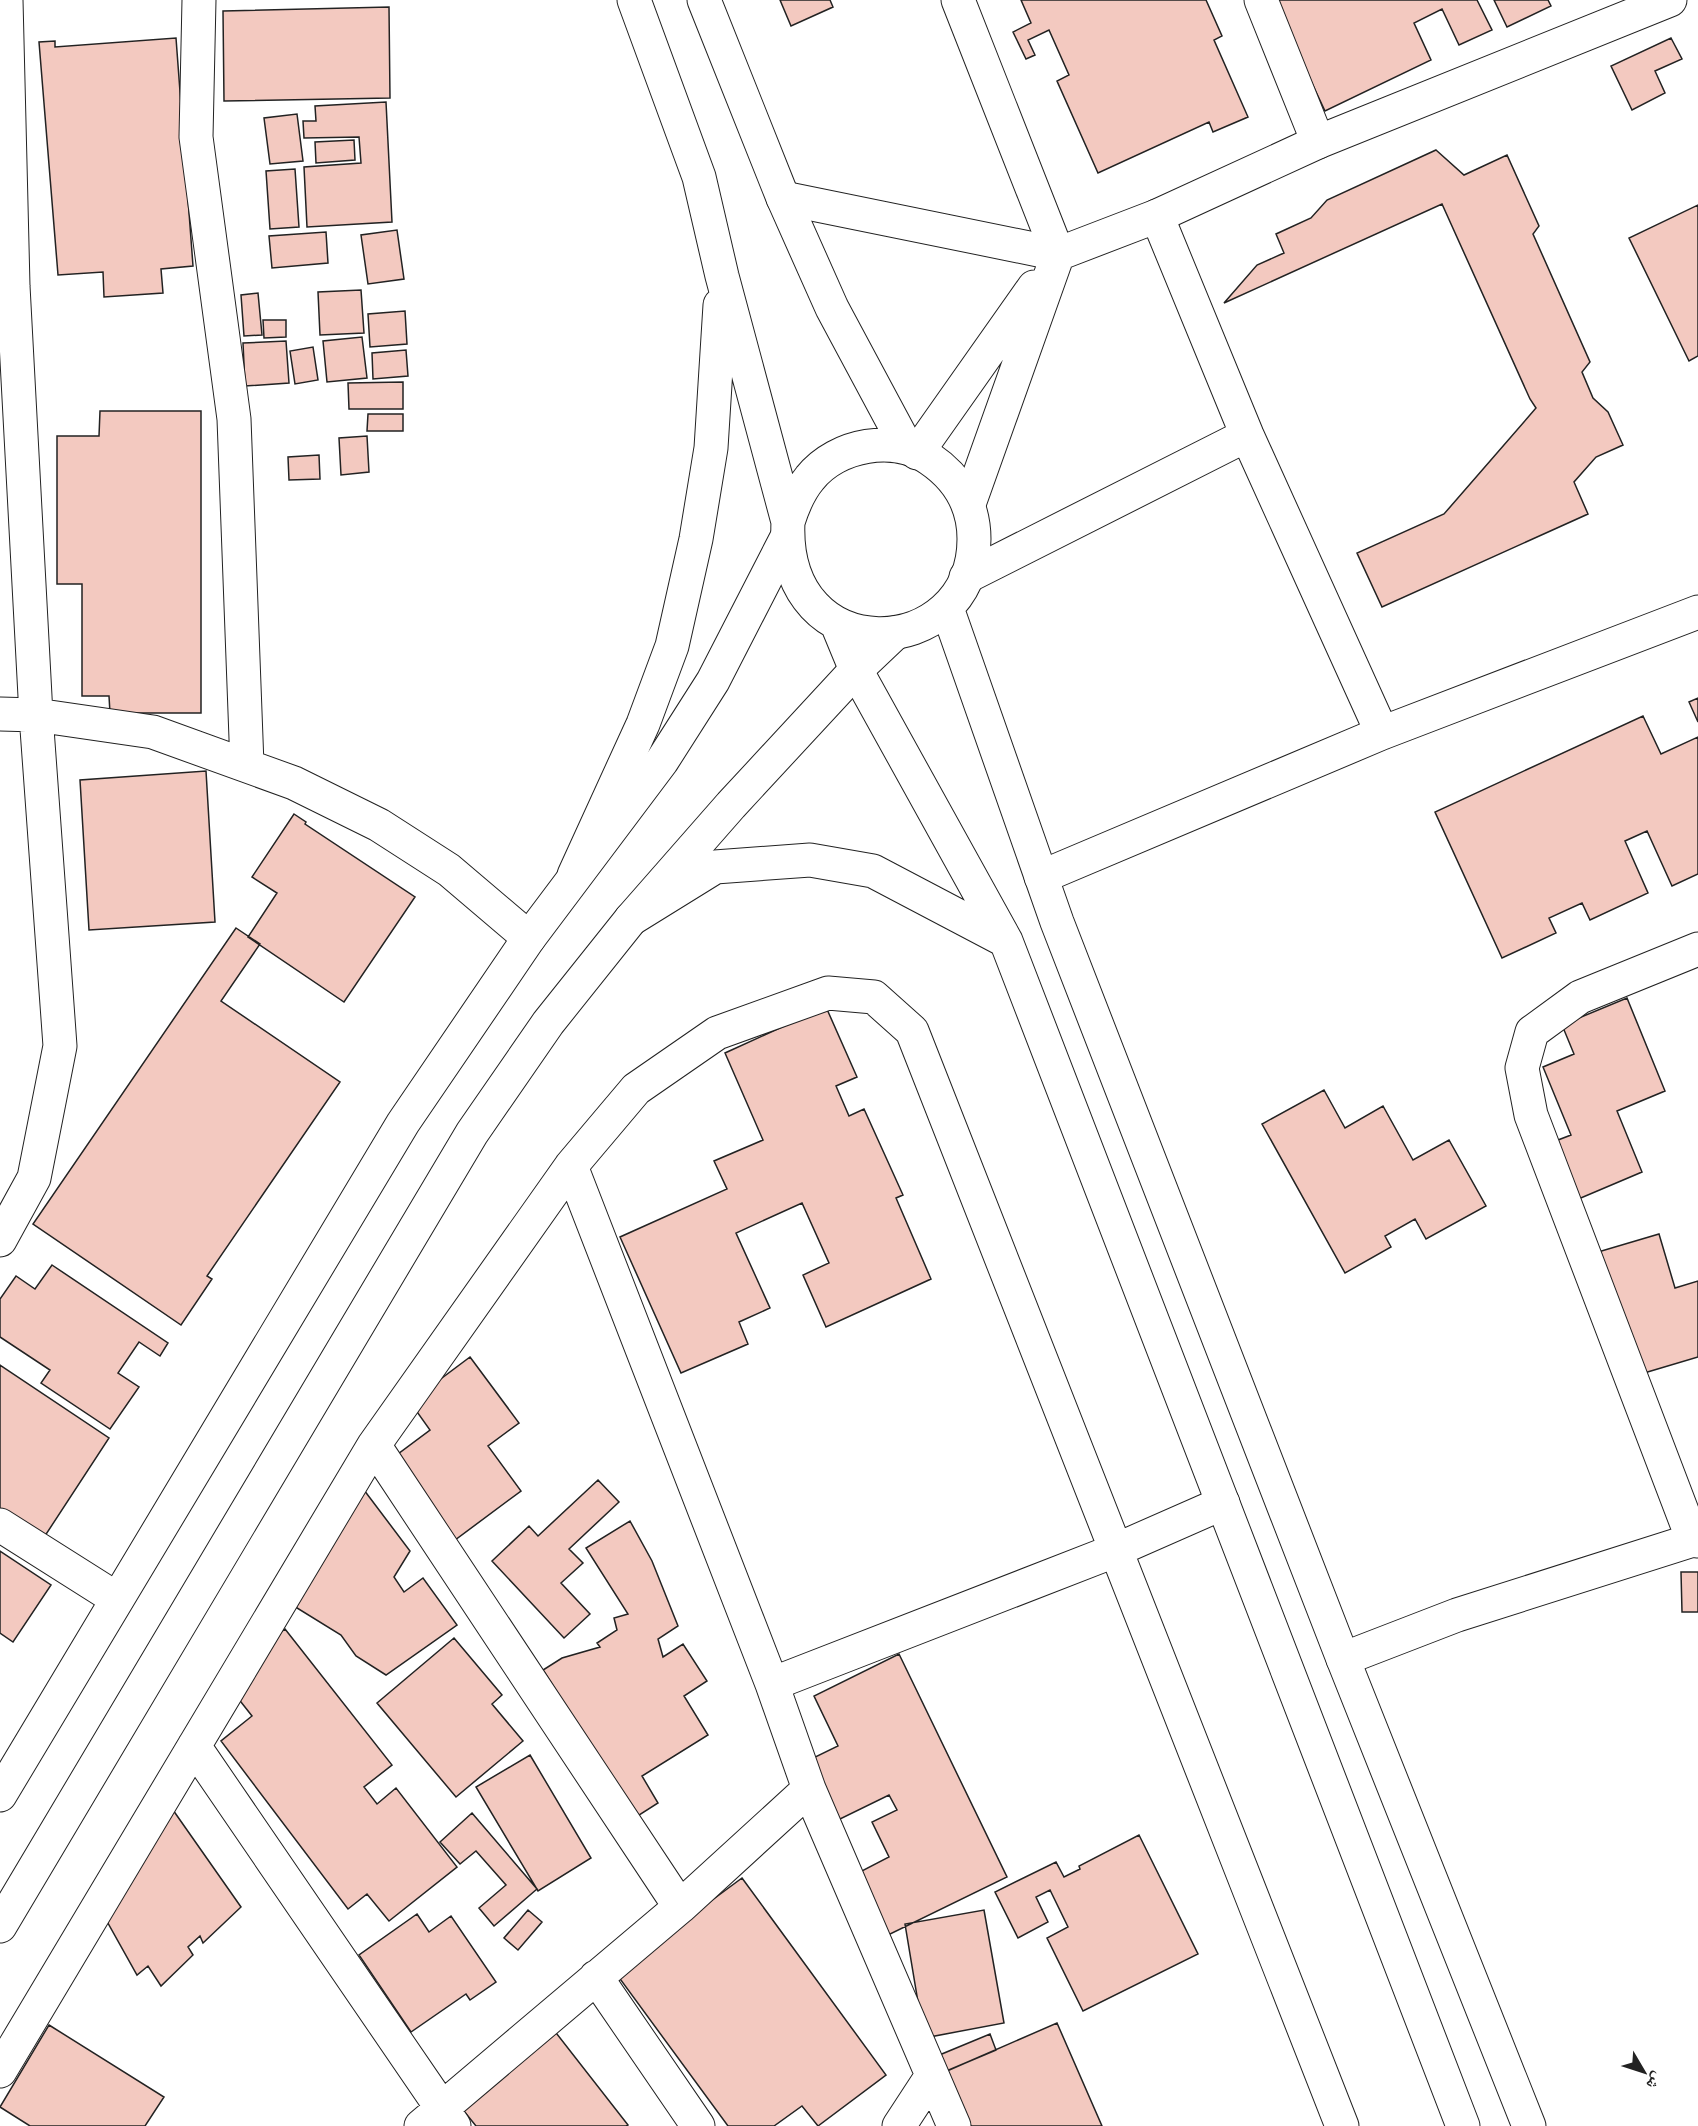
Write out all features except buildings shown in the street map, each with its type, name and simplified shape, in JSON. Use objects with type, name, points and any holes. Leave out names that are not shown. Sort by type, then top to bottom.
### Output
[{"type":"main road","points":[[0,1240],[34,1178],[60,1046],[36,715],[13,286],[6,0]]},
{"type":"main road","points":[[199,0],[196,137],[234,419],[247,765]]},
{"type":"main road","points":[[0,1795],[403,1123],[574,875],[623,816],[713,681],[788,530],[722,276],[699,177],[634,0]]},
{"type":"main road","points":[[704,0],[783,198],[832,308],[912,450]]},
{"type":"main road","points":[[958,0],[1058,254],[969,504]]},
{"type":"main road","points":[[1261,0],[1318,142]]},
{"type":"main road","points":[[912,450],[1058,254],[1157,216],[1318,142],[1670,0]]},
{"type":"main road","points":[[783,198],[1058,254]]},
{"type":"main road","points":[[1157,216],[1247,435],[1382,733]]},
{"type":"main road","points":[[574,875],[643,724],[672,646],[696,538],[711,448],[722,276]]},
{"type":"main road","points":[[966,577],[1247,435]]},
{"type":"main road","points":[[881,445],[912,450],[944,469],[969,504],[974,524],[974,554],[966,577],[947,608],[923,624],[895,633],[866,634],[837,624],[813,606],[796,582],[787,552],[788,530],[796,498],[811,476],[832,459],[856,448],[881,445]]},
{"type":"main road","points":[[947,608],[1041,877],[1342,1659],[1529,2126]]},
{"type":"main road","points":[[1041,877],[1382,733],[1698,612]]},
{"type":"main road","points":[[837,624],[856,670],[1006,941],[1463,2126]]},
{"type":"main road","points":[[0,1926],[472,1133],[548,1023],[631,919],[731,805],[856,670],[895,633]]},
{"type":"main road","points":[[0,714],[36,715],[153,732],[294,783],[379,825],[449,870],[529,938]]},
{"type":"main road","points":[[631,919],[715,867],[810,860],[873,871],[1006,941]]},
{"type":"main road","points":[[1342,1659],[1457,1616],[1696,1540],[1531,1115],[1522,1068],[1532,1032],[1580,997],[1698,949]]},
{"type":"main road","points":[[0,2071],[374,1445],[571,1166],[636,1089],[717,1033],[828,993],[874,997],[912,1031],[1114,1551],[1342,2126]]},
{"type":"main road","points":[[571,1166],[772,1684],[809,1789],[954,2126]]},
{"type":"main road","points":[[374,1445],[680,1907]]},
{"type":"main road","points":[[772,1684],[1114,1551],[1223,1503]]},
{"type":"main road","points":[[0,1524],[117,1599]]},
{"type":"main road","points":[[194,1746],[439,2120],[596,1977],[680,1907],[809,1789]]},
{"type":"main road","points":[[596,1977],[698,2126]]},
{"type":"main road","points":[[899,2126],[932,2077]]}]
